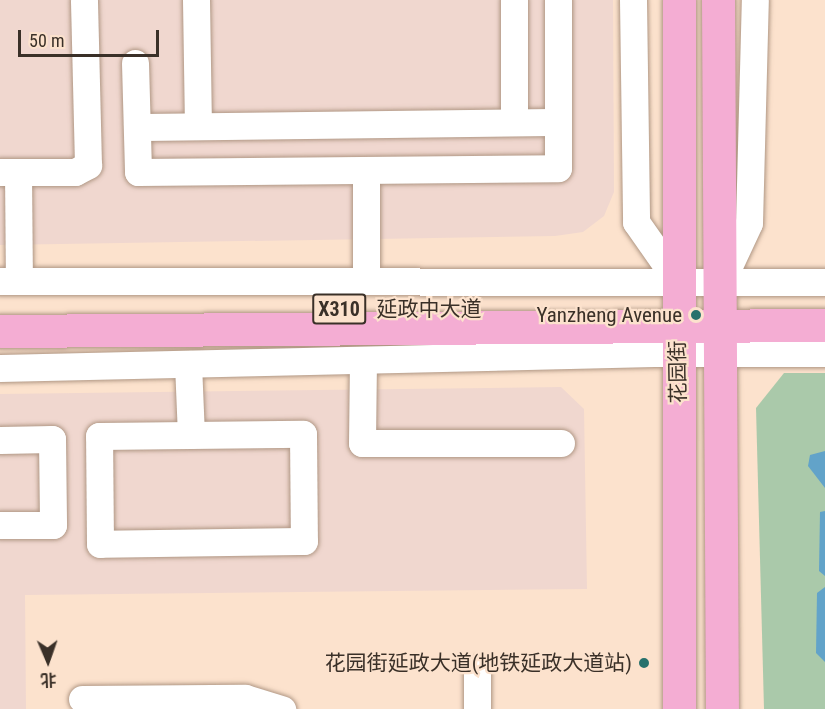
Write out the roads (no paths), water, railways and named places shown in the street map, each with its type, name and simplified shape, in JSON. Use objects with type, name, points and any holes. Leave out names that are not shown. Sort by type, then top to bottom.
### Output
[{"type":"main road","name":"花园街","points":[[679,0],[679,709]]},
{"type":"main road","name":"花园街","points":[[718,0],[722,709]]},
{"type":"main road","name":"X310","points":[[721,317],[825,307]]},
{"type":"main road","name":"延政中大道","points":[[0,311],[678,317]]},
{"type":"main road","name":"延政中大道","points":[[0,331],[678,317]]},
{"type":"main road","name":"X310","points":[[678,317],[721,317],[825,325]]},
{"type":"street","points":[[84,0],[88,165],[75,172],[9,172],[9,281],[366,281],[678,317],[721,317],[825,282]]},
{"type":"street","points":[[196,0],[198,126]]},
{"type":"street","points":[[514,0],[514,122]]},
{"type":"street","points":[[135,63],[138,172],[558,168],[558,0]]},
{"type":"street","points":[[633,0],[636,222],[678,317]]},
{"type":"street","points":[[721,317],[749,223],[755,0]]},
{"type":"street","points":[[137,127],[558,122]]},
{"type":"street","points":[[366,171],[366,281]]},
{"type":"street","points":[[0,368],[363,360],[678,317]]},
{"type":"street","points":[[721,317],[825,353]]},
{"type":"street","points":[[363,360],[362,443],[561,443]]},
{"type":"street","points":[[188,364],[191,435]]},
{"type":"street","points":[[303,434],[304,541],[100,544],[99,436],[191,435],[303,434]]},
{"type":"street","points":[[0,440],[52,439],[53,525],[0,525]]},
{"type":"street","points":[[477,670],[477,709]]},
{"type":"street","points":[[82,699],[245,698],[282,709]]},
{"type":"water","points":[[825,451],[825,488],[808,466],[810,455]]},
{"type":"water","points":[[825,511],[825,576],[819,571],[820,512]]},
{"type":"water","points":[[825,587],[825,662],[816,653],[817,593]]},
{"type":"place","name":"Yanzheng Avenue","points":[[696,315]]},
{"type":"place","name":"花园街延政大道(地铁延政大道站)","points":[[644,663]]}]
